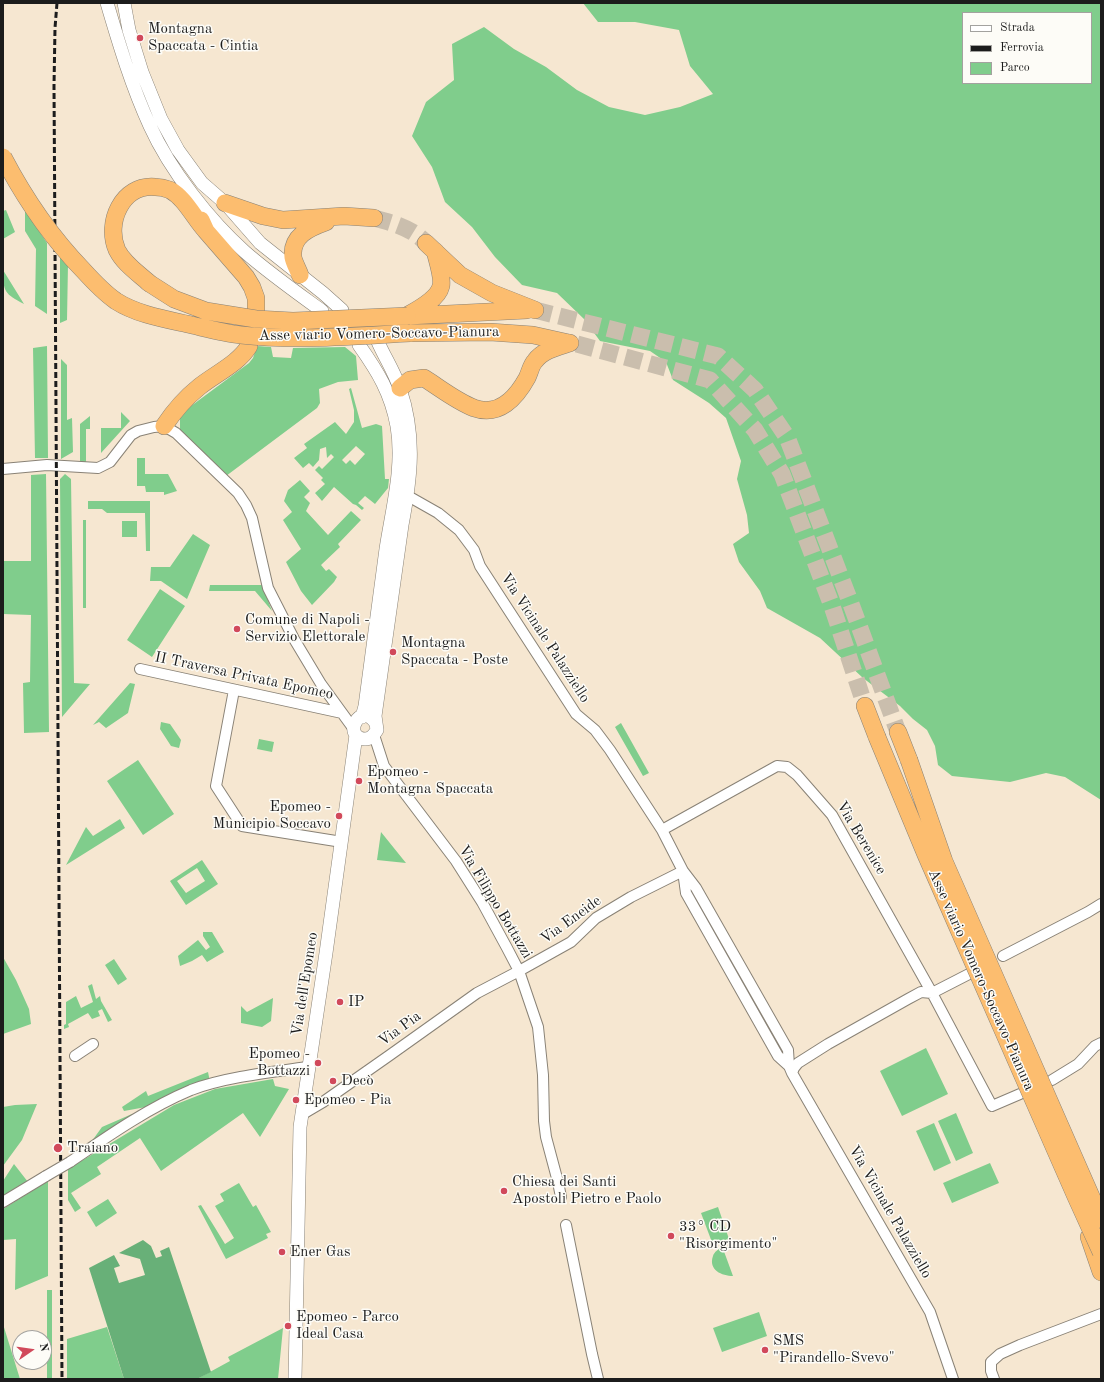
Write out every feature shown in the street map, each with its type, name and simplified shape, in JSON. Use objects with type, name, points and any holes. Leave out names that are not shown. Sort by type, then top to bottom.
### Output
[{"type":"highway","name":"Asse viario Vomero-Soccavo-Pianura","points":[[3,157],[37,216],[64,250],[105,293],[118,302],[136,311],[171,321],[240,335],[313,338],[410,333],[490,332],[533,335],[573,344],[551,349],[542,354],[534,361],[523,383],[507,404],[488,411],[475,408],[459,401],[424,378],[410,380],[400,388]]},
{"type":"highway","name":"Asse viario Vomero-Soccavo-Pianura","points":[[206,231],[178,195],[169,189],[152,187],[143,187],[126,197],[120,204],[113,224],[113,234],[117,250],[123,259],[149,283],[174,299],[206,310],[256,319],[293,321],[407,316],[535,310],[492,294],[460,275],[431,247],[440,272],[441,286],[433,299],[407,316]]},
{"type":"highway","points":[[194,197],[206,231],[246,277],[255,292],[256,310]]},
{"type":"highway","points":[[225,203],[272,219],[283,220],[344,216],[374,218]]},
{"type":"highway","points":[[300,275],[294,259],[293,250],[295,243],[300,236],[313,227],[344,216]]},
{"type":"highway","points":[[164,426],[177,407],[188,396],[233,363],[249,346]]},
{"type":"highway","name":"Asse viario Vomero-Soccavo-Pianura","points":[[865,706],[926,855],[1101,1252]]},
{"type":"highway","name":"Asse viario Vomero-Soccavo-Pianura","points":[[898,732],[910,760],[944,861],[1098,1209],[1101,1219]]},
{"type":"highway","points":[[1076,1198],[1101,1272]]},
{"type":"street","points":[[107,3],[148,122],[162,148],[194,197],[245,253],[322,311]]},
{"type":"street","points":[[124,3],[129,30],[146,84],[161,119],[178,150],[202,183],[225,203],[260,243],[342,310]]},
{"type":"street","points":[[359,345],[374,366],[386,387],[397,426],[399,448],[398,476],[365,706],[357,726],[377,730],[375,716],[401,531],[408,496],[411,444],[408,420],[400,388],[378,342]]},
{"type":"street","points":[[3,469],[47,465],[98,468],[110,462],[131,435],[146,428],[164,426]]},
{"type":"street","name":"Via Filippo Bottazzi","points":[[164,426],[176,433],[190,445],[238,494],[246,505],[252,518],[256,533],[268,588],[294,639],[321,684],[357,726],[384,766],[456,861],[482,902],[519,971],[538,1027],[543,1075],[544,1121],[546,1137],[561,1197]]},
{"type":"street","name":"Via Vicinale Palazziello","points":[[408,496],[438,513],[459,530],[474,550],[480,566],[576,714],[595,730],[662,830],[683,871],[696,888],[788,1050],[790,1070],[930,1312],[953,1379]]},
{"type":"street","name":"II Traversa Privata Epomeo","points":[[140,669],[234,690],[357,726]]},
{"type":"street","points":[[234,690],[216,786],[242,826],[342,842]]},
{"type":"street","name":"Via dell'Epomeo","points":[[295,1379],[301,1115],[342,842],[357,726]]},
{"type":"street","name":"Via Berenice","points":[[662,830],[777,766],[787,767],[797,775],[832,815],[932,993],[992,1106],[1020,1094]]},
{"type":"street","name":"Via Eneide","points":[[519,971],[571,942],[596,918],[631,897],[683,871]]},
{"type":"street","points":[[1003,956],[1101,904]]},
{"type":"street","name":"Via Pia","points":[[301,1115],[323,1102],[477,993],[519,971]]},
{"type":"street","points":[[790,1070],[798,1063],[828,1044],[921,992],[932,993],[969,974]]},
{"type":"street","points":[[75,1056],[93,1044]]},
{"type":"street","points":[[1052,1080],[1078,1064],[1095,1046],[1101,1044]]},
{"type":"street","points":[[3,1202],[70,1162],[149,1111],[191,1090],[216,1083],[308,1067]]},
{"type":"street","points":[[566,1225],[598,1379]]},
{"type":"street","points":[[994,1379],[991,1371],[991,1362],[1000,1354],[1101,1314]]},
{"type":"green space","points":[[583,3],[1101,3],[1101,800],[1065,777],[1046,773],[1010,782],[952,776],[938,765],[935,746],[927,730],[900,706],[863,678],[820,638],[767,608],[760,591],[739,562],[733,544],[749,533],[747,515],[737,479],[741,461],[726,418],[709,403],[673,380],[666,362],[650,351],[600,341],[584,319],[557,293],[522,285],[495,257],[472,227],[445,202],[432,167],[412,136],[426,102],[454,80],[452,44],[484,27],[514,49],[546,67],[577,90],[609,107],[645,115],[680,107],[713,94],[690,66],[679,30],[635,22],[598,22]]},
{"type":"green space","points":[[6,210],[15,232],[3,239],[3,211]]},
{"type":"green space","points":[[25,210],[47,243],[47,314],[35,306],[36,249],[25,231]]},
{"type":"green space","points":[[60,257],[68,264],[67,320],[60,323]]},
{"type":"green space","points":[[3,270],[24,304],[6,292]]},
{"type":"green space","points":[[47,346],[48,458],[35,458],[33,348]]},
{"type":"green space","points":[[257,346],[271,347],[273,357],[291,358],[293,348],[345,347],[356,356],[358,380],[338,382],[319,389],[320,403],[317,408],[226,476],[180,430],[180,418],[187,409],[249,363],[253,358]]},
{"type":"green space","points":[[61,359],[67,365],[67,420],[72,418],[73,452],[61,459]]},
{"type":"green space","points":[[351,388],[362,428],[376,424],[382,426],[385,479],[389,479],[388,488],[375,504],[365,496],[358,503],[364,508],[362,510],[334,487],[322,501],[315,493],[325,484],[321,480],[323,478],[315,470],[319,466],[322,469],[334,457],[331,454],[327,458],[326,447],[320,449],[319,460],[313,467],[309,463],[303,468],[294,458],[307,448],[304,444],[335,422],[346,434],[354,422],[354,410],[349,389]],"holes":[[[356,446],[365,454],[355,465],[350,460],[346,464],[342,460]]]},
{"type":"green space","points":[[121,412],[130,421],[101,453],[101,428],[121,428]]},
{"type":"green space","points":[[90,416],[90,429],[86,429],[86,462],[80,462],[80,424]]},
{"type":"green space","points":[[137,458],[145,458],[145,474],[168,474],[177,491],[164,495],[164,492],[146,492],[145,486],[137,486]]},
{"type":"green space","points":[[46,474],[49,732],[24,733],[23,683],[30,682],[31,615],[3,614],[3,561],[31,561],[31,475]]},
{"type":"green space","points":[[65,474],[71,479],[74,683],[90,684],[62,717],[60,479]]},
{"type":"green space","points":[[300,480],[310,491],[304,497],[310,503],[306,511],[328,535],[351,511],[361,520],[338,544],[340,547],[321,565],[326,571],[329,569],[337,577],[312,605],[301,591],[286,562],[301,549],[283,520],[292,512],[284,501],[288,490]]},
{"type":"green space","points":[[88,501],[150,501],[150,551],[146,551],[145,513],[107,513],[102,509],[88,509]]},
{"type":"green space","points":[[83,520],[86,520],[86,608],[83,608]]},
{"type":"green space","points":[[122,521],[137,521],[137,537],[122,537]]},
{"type":"green space","points":[[193,534],[210,545],[187,599],[161,581],[150,581],[151,567],[170,567]]},
{"type":"green space","points":[[210,585],[262,585],[272,611],[255,591],[209,591]]},
{"type":"green space","points":[[160,589],[185,606],[152,657],[127,640]]},
{"type":"green space","points":[[130,683],[135,684],[128,713],[106,728],[99,722],[93,725]]},
{"type":"green space","points":[[161,722],[170,724],[181,740],[179,748],[171,746],[160,729]]},
{"type":"green space","points":[[621,723],[649,773],[643,776],[615,727]]},
{"type":"green space","points":[[259,739],[274,742],[272,752],[257,749]]},
{"type":"green space","points":[[138,760],[174,814],[143,835],[107,781]]},
{"type":"green space","points":[[120,819],[125,828],[66,865],[86,827],[93,836]]},
{"type":"green space","points":[[381,832],[406,863],[377,860]]},
{"type":"green space","points":[[202,860],[218,884],[186,905],[170,881]],"holes":[[[197,868],[205,881],[186,893],[177,881]]]},
{"type":"green space","points":[[203,932],[212,932],[224,952],[207,962],[202,955],[180,966],[178,956],[198,940],[206,950],[210,947],[203,936]]},
{"type":"green space","points":[[3,957],[16,980],[29,1009],[31,1024],[3,1034]]},
{"type":"green space","points":[[114,959],[127,979],[118,985],[105,965]]},
{"type":"green space","points":[[92,984],[96,999],[100,996],[101,1001],[112,1020],[108,1022],[102,1009],[98,1011],[100,1016],[92,1019],[88,1013],[68,1024],[69,1027],[64,1029],[64,1025],[66,1024],[66,1002],[76,996],[81,1008],[93,1002],[88,986]]},
{"type":"green space","points":[[273,998],[271,1021],[262,1027],[241,1023],[241,1006],[247,1012]]},
{"type":"green space","points":[[926,1048],[948,1094],[902,1116],[880,1071]]},
{"type":"green space","points":[[208,1072],[210,1082],[157,1105],[124,1111],[122,1107],[146,1091],[148,1096]]},
{"type":"green space","points":[[273,1079],[275,1086],[289,1089],[260,1137],[243,1113],[161,1171],[140,1138],[97,1167],[101,1174],[71,1193],[81,1208],[75,1212],[68,1200],[68,1169],[174,1105],[215,1089]]},
{"type":"green space","points":[[37,1104],[22,1140],[3,1166],[3,1107]]},
{"type":"green space","points":[[956,1113],[973,1153],[956,1161],[938,1121]]},
{"type":"green space","points":[[132,1114],[138,1116],[89,1145],[102,1127]]},
{"type":"green space","points":[[934,1123],[951,1163],[934,1171],[916,1131]]},
{"type":"green space","points":[[990,1163],[999,1183],[952,1203],[943,1183]]},
{"type":"green space","points":[[14,1164],[28,1182],[3,1197],[3,1181]]},
{"type":"green space","points":[[48,1181],[48,1276],[15,1290],[16,1239],[3,1240],[3,1209]]},
{"type":"green space","points":[[239,1183],[253,1207],[256,1205],[271,1232],[266,1234],[268,1238],[226,1259],[198,1206],[201,1205],[225,1244],[234,1238],[215,1206],[224,1201],[220,1194]]},
{"type":"green space","points":[[108,1199],[117,1213],[96,1227],[87,1212]]},
{"type":"green space","points":[[718,1207],[729,1239],[713,1245],[701,1213]]},
{"type":"green space","points":[[143,1240],[151,1246],[156,1258],[162,1256],[160,1251],[169,1247],[211,1372],[197,1379],[124,1379],[89,1268],[114,1255],[120,1266],[114,1268],[119,1283],[145,1275],[140,1259],[119,1253]]},
{"type":"green space","points":[[722,1246],[733,1276],[725,1275],[717,1271],[712,1265],[715,1252]]},
{"type":"green space","points":[[47,1290],[52,1290],[52,1330],[47,1330]]},
{"type":"green space","points":[[759,1312],[767,1336],[722,1352],[713,1328]]},
{"type":"green space","points":[[3,1324],[12,1353],[12,1370],[17,1370],[20,1379],[3,1379]]},
{"type":"green space","points":[[107,1327],[124,1379],[67,1379],[67,1339]]},
{"type":"green space","points":[[283,1328],[278,1379],[197,1379],[230,1361],[228,1357]]},
{"type":"green space","points":[[47,1370],[52,1370],[52,1379],[47,1379]]},
{"type":"tunnel","points":[[374,218],[395,224],[415,233],[426,243]]},
{"type":"tunnel","points":[[535,310],[718,356],[755,390],[787,437],[898,732]]},
{"type":"tunnel","points":[[577,344],[710,380],[755,430],[782,474],[832,606],[865,706]]},
{"type":"railway","points":[[57,3],[54,86],[62,1379]]},
{"type":"place","name":"Montagna Spaccata - Cintia","points":[[140,38]]},
{"type":"place","name":"Comune di Napoli - Servizio Elettorale","points":[[237,629]]},
{"type":"place","name":"Montagna Spaccata - Poste","points":[[393,652]]},
{"type":"place","name":"Epomeo - Montagna Spaccata","points":[[359,781]]},
{"type":"place","name":"Epomeo - Municipio Soccavo","points":[[339,816]]},
{"type":"place","name":"IP","points":[[340,1002]]},
{"type":"place","name":"Epomeo - Bottazzi","points":[[318,1063]]},
{"type":"place","name":"Decò","points":[[333,1081]]},
{"type":"place","name":"Epomeo - Pia","points":[[296,1100]]},
{"type":"place","name":"Traiano","points":[[58,1148]]},
{"type":"place","name":"Chiesa dei Santi Apostoli Pietro e Paolo","points":[[504,1191]]},
{"type":"place","name":"33° CD \"Risorgimento\"","points":[[671,1236]]},
{"type":"place","name":"Ener Gas","points":[[282,1252]]},
{"type":"place","name":"Epomeo - Parco Ideal Casa","points":[[288,1326]]},
{"type":"place","name":"SMS \"Pirandello-Svevo\"","points":[[765,1350]]}]
